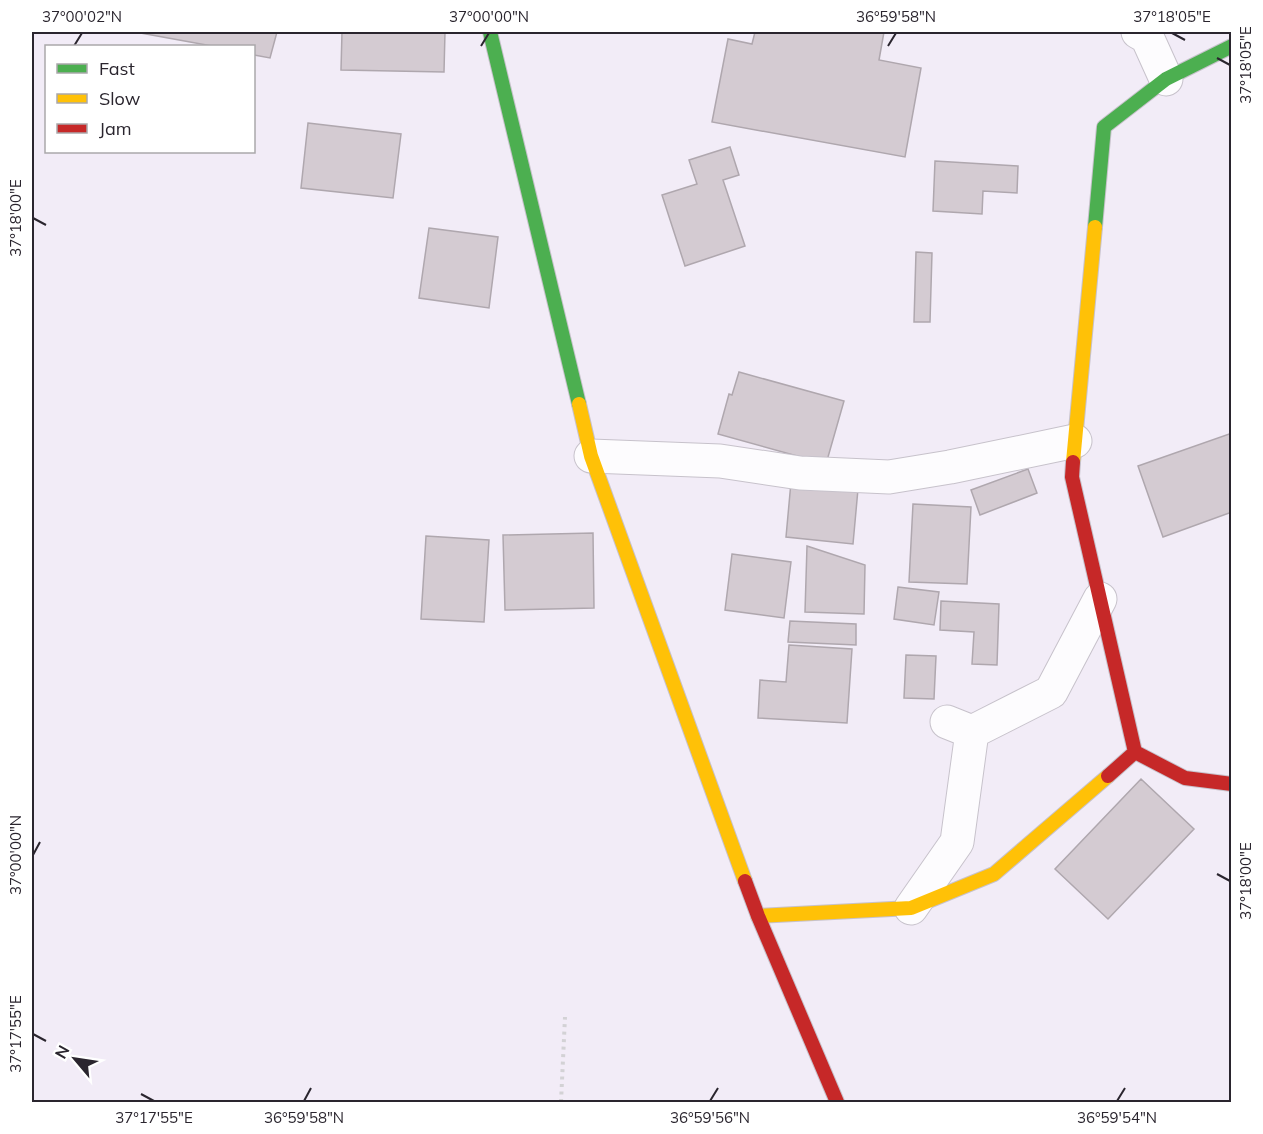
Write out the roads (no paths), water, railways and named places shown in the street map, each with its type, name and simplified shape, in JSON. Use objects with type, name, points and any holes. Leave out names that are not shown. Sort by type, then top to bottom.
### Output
[{"type":"street","points":[[490,32],[591,456],[758,915],[837,1102]]},
{"type":"street","points":[[1138,32],[1147,36],[1166,79]]},
{"type":"street","points":[[1232,46],[1166,79],[1104,127],[1072,477],[1135,752],[1185,778],[1232,784]]},
{"type":"street","points":[[591,456],[720,461],[800,473],[889,477],[1075,441]]},
{"type":"street","points":[[911,908],[957,842],[959,727],[1051,692],[1100,599]]},
{"type":"street","points":[[758,915],[911,908],[994,874],[1135,752]]}]
